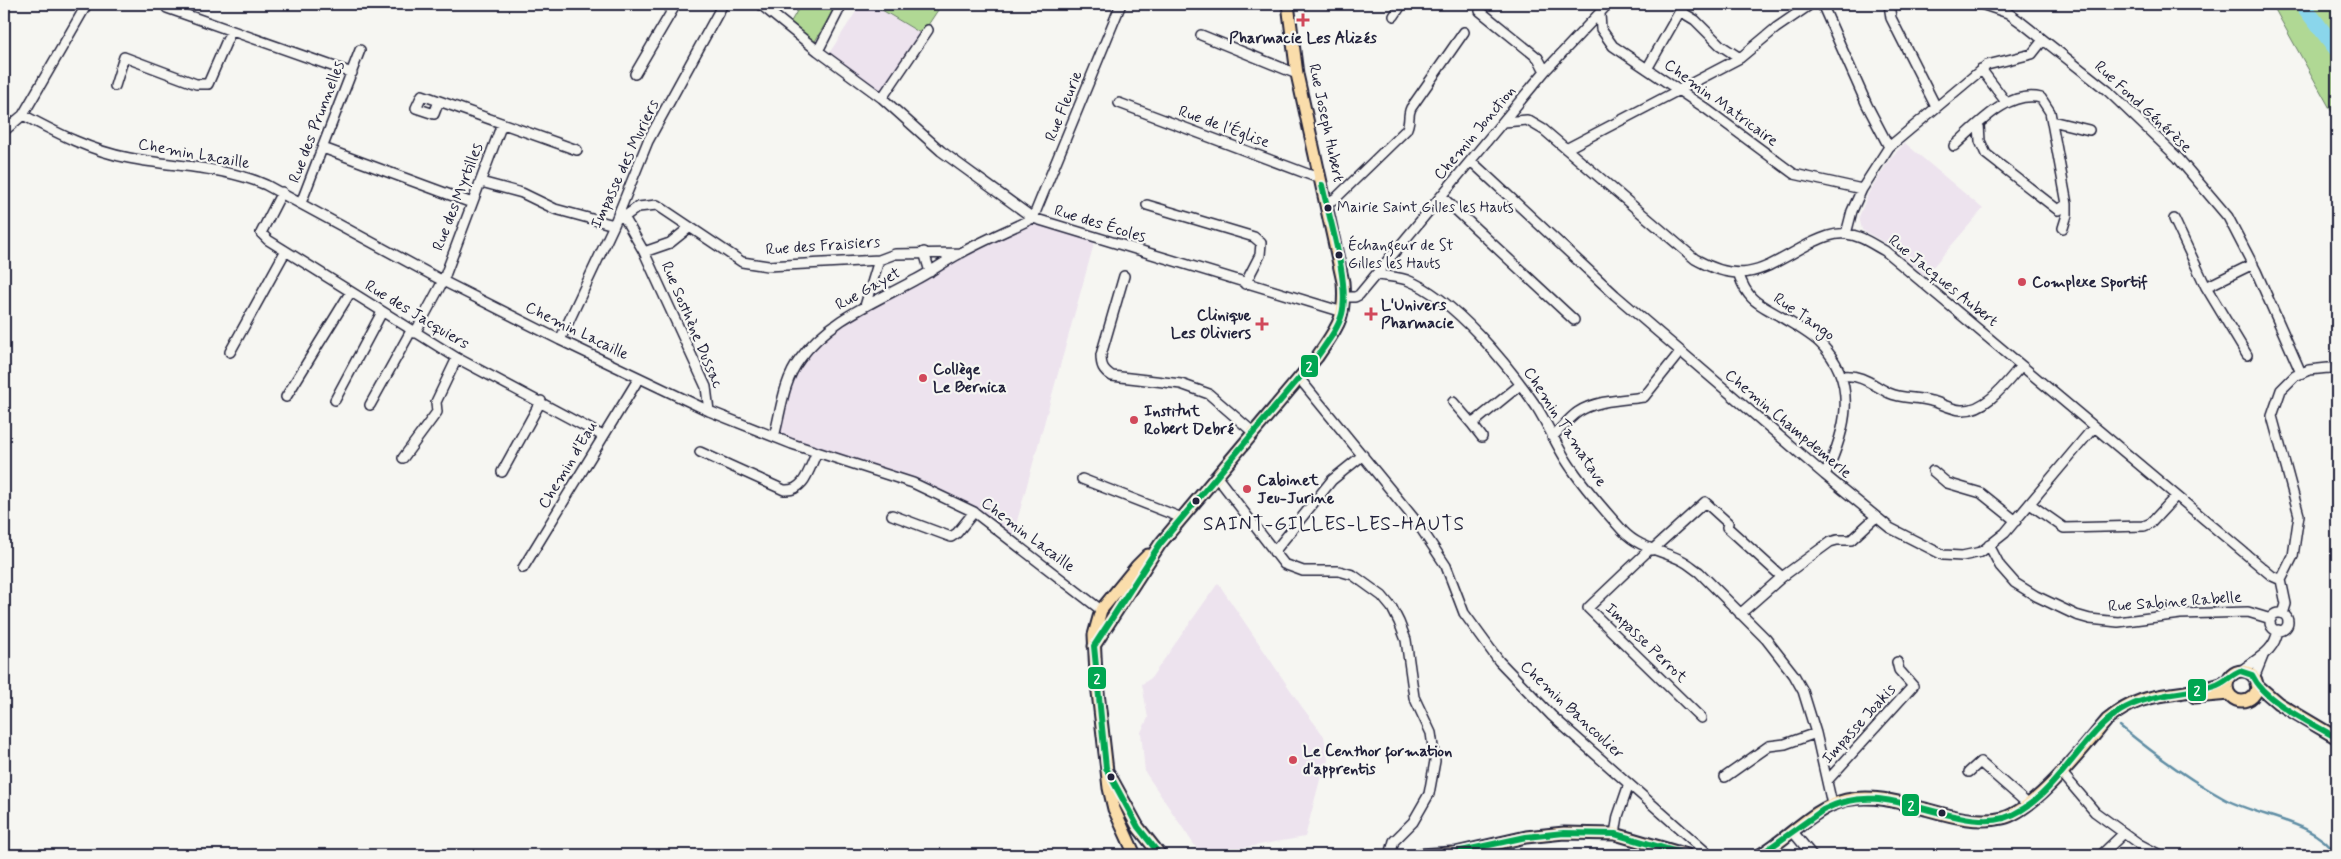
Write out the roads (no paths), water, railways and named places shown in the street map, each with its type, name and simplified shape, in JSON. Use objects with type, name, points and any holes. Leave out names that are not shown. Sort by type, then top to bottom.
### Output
[{"type":"main road","name":"Rue Joseph Hubert","points":[[1135,855],[1114,809],[1106,768],[1094,646],[1095,625],[1101,610],[1137,566],[1160,544],[1299,378],[1333,334],[1343,312],[1344,297],[1326,203],[1297,74],[1288,4]]},
{"type":"main road","name":"Rue Joseph Hubert","points":[[1094,646],[1160,544]]},
{"type":"main road","points":[[1101,610],[1101,634]]},
{"type":"main road","points":[[2229,694],[2227,682],[2232,674],[2242,671],[2247,672],[2290,710],[2337,738]]},
{"type":"main road","points":[[2251,697],[2255,681]]},
{"type":"main road","points":[[1760,855],[1832,804],[1864,798],[1882,799],[1977,820],[2005,818],[2029,805],[2042,794],[2107,720],[2124,708],[2143,698],[2206,688],[2227,682]]},
{"type":"main road","points":[[2124,708],[2202,696],[2229,694],[2239,700],[2251,697],[2290,710]]},
{"type":"main road","name":"Rue Joseph Hubert","points":[[1106,768],[1138,827],[1160,855]]},
{"type":"main road","points":[[1420,855],[1450,854],[1526,837],[1564,832],[1615,834],[1688,855]]},
{"type":"street","points":[[4,131],[24,115],[87,4]]},
{"type":"street","points":[[635,74],[676,4]]},
{"type":"street","name":"Impasse des Muriers","points":[[560,340],[618,220],[648,141],[723,4]]},
{"type":"street","name":"Rue des Écoles","points":[[760,4],[818,51],[882,98],[941,151],[1033,218],[1343,312]]},
{"type":"street","points":[[818,51],[842,4]]},
{"type":"street","name":"Rue Fleurie","points":[[1033,218],[1121,4]]},
{"type":"street","points":[[1394,16],[1402,4]]},
{"type":"street","points":[[1600,14],[1608,4]]},
{"type":"street","points":[[1566,148],[1740,58],[1776,28],[1811,4]]},
{"type":"street","points":[[1822,4],[1867,105],[1890,147]]},
{"type":"street","points":[[1889,4],[1891,18],[1936,107]]},
{"type":"street","name":"Rue Fond Générèse","points":[[1981,4],[2008,13],[2043,40],[2108,91],[2178,158],[2228,217],[2253,264],[2301,373]]},
{"type":"street","points":[[167,8],[352,72]]},
{"type":"street","points":[[1480,11],[1538,58],[1545,71]]},
{"type":"street","points":[[1648,69],[1680,11],[1695,20],[1720,45],[1740,58]]},
{"type":"street","name":"Chemin Matricaire","points":[[1600,14],[1601,29],[1613,46],[1712,113],[1794,174],[1862,189]]},
{"type":"street","name":"Chemin Jonction","points":[[1377,275],[1383,264],[1545,71],[1600,14]]},
{"type":"street","points":[[882,98],[928,30]]},
{"type":"street","points":[[114,86],[124,57],[196,84],[208,84],[231,31]]},
{"type":"street","points":[[1326,203],[1336,198],[1406,130],[1409,122],[1408,113],[1464,32]]},
{"type":"street","points":[[1201,35],[1297,74]]},
{"type":"street","points":[[1504,122],[1527,120],[1566,148],[1695,259],[1712,268],[1739,275],[1768,266],[1816,241],[1838,233],[1846,234],[1852,211],[1862,189],[1890,147],[1981,69],[1987,65],[2032,54],[2043,40]]},
{"type":"street","name":"Rue des Prunnelles","points":[[301,204],[360,50]]},
{"type":"street","points":[[1981,69],[2006,102]]},
{"type":"street","points":[[1954,146],[2006,102],[2022,97],[2042,98],[2050,112],[2067,204],[2067,215],[2063,228]]},
{"type":"street","points":[[439,102],[577,150]]},
{"type":"street","name":"Rue de l'Église","points":[[1119,103],[1313,176],[1320,175]]},
{"type":"street","name":"Chemin Lacaille","points":[[24,115],[68,139],[103,152],[128,158],[228,172],[252,178],[282,192],[443,282],[710,411],[774,437],[913,483],[974,512],[1101,610]]},
{"type":"street","points":[[2052,121],[2089,130]]},
{"type":"street","name":"Rue des Myrtilles","points":[[370,405],[443,282],[502,124]]},
{"type":"street","points":[[1979,124],[1980,141],[1986,154],[2058,210],[2067,204]]},
{"type":"street","points":[[323,148],[472,203]]},
{"type":"street","name":"Chemin Champdemerle","points":[[1471,161],[1615,296],[1825,475],[1876,517],[1920,545],[1943,555],[1962,556],[1981,552],[2005,533],[2094,427]]},
{"type":"street","points":[[481,182],[522,193],[555,209],[618,220]]},
{"type":"street","name":"Rue des Jacquiers","points":[[282,192],[261,233],[285,252],[457,358],[541,401],[603,436]]},
{"type":"street","points":[[1441,196],[1574,320]]},
{"type":"street","name":"Rue des Fraisiers","points":[[618,220],[638,207],[656,205],[742,262],[768,266],[878,260],[895,254],[924,252],[961,253]]},
{"type":"street","points":[[1147,205],[1254,237],[1261,243],[1260,255],[1246,284]]},
{"type":"street","name":"Rue Gayet","points":[[774,437],[786,385],[800,359],[827,331],[865,306],[930,272],[961,253],[1033,218]]},
{"type":"street","points":[[2174,219],[2206,287],[2247,355]]},
{"type":"street","name":"Rue Sosthène Dussac","points":[[618,220],[644,252],[706,387],[710,411]]},
{"type":"street","name":"Rue Sosthène Dussac","points":[[644,252],[670,243],[690,228]]},
{"type":"street","name":"Rue Jacques Aubert","points":[[1846,234],[1857,236],[1885,251],[2272,576],[2281,580]]},
{"type":"street","points":[[230,352],[285,252]]},
{"type":"street","points":[[924,252],[930,272]]},
{"type":"street","points":[[865,306],[878,260]]},
{"type":"street","points":[[2206,287],[2253,264]]},
{"type":"street","points":[[1344,297],[1355,298],[1377,275]]},
{"type":"street","name":"Chemin Tamatave","points":[[1377,275],[1405,279],[1423,288],[1445,304],[1491,349],[1520,385],[1537,408],[1571,468],[1596,500],[1632,540],[1684,561],[1698,572],[1772,646],[1794,675],[1803,691],[1816,733],[1832,804]]},
{"type":"street","name":"Rue Tango","points":[[1739,275],[1745,291],[1754,301],[1820,343],[1834,359],[1843,376],[1844,417],[1838,447],[1825,475]]},
{"type":"street","points":[[1124,276],[1101,355],[1101,364],[1105,372],[1112,376],[1181,384],[1209,394],[1254,433]]},
{"type":"street","points":[[286,397],[350,292]]},
{"type":"street","points":[[335,400],[382,312]]},
{"type":"street","points":[[1552,437],[1577,413],[1589,406],[1600,402],[1644,396],[1680,352]]},
{"type":"street","points":[[403,458],[437,412],[436,402],[457,358]]},
{"type":"street","points":[[1843,376],[1852,375],[1863,378],[1897,396],[1930,401],[1964,410],[1980,405],[2000,390],[2021,366]]},
{"type":"street","points":[[2283,614],[2286,604],[2281,580],[2293,556],[2299,515],[2272,416],[2281,390],[2288,381],[2301,373],[2319,368],[2337,370]]},
{"type":"street","name":"Chemin d'Eau","points":[[523,568],[639,378]]},
{"type":"street","name":"Chemin Bancoulier","points":[[1299,378],[1416,520],[1446,566],[1464,613],[1499,661],[1552,716],[1706,852]]},
{"type":"street","points":[[1472,424],[1520,385]]},
{"type":"street","points":[[502,472],[541,401]]},
{"type":"street","points":[[1453,402],[1482,437]]},
{"type":"street","points":[[700,452],[784,490],[790,490],[801,485],[817,452]]},
{"type":"street","points":[[1274,552],[1332,480],[1363,455]]},
{"type":"street","points":[[1933,472],[1948,483],[1981,493],[2016,521]]},
{"type":"street","points":[[1217,477],[1284,564],[1295,570],[1339,571],[1353,575],[1382,596],[1392,608],[1399,622],[1406,640],[1414,697],[1431,733],[1435,761],[1429,794],[1413,822],[1394,841],[1390,855]]},
{"type":"street","points":[[1082,479],[1182,518]]},
{"type":"street","points":[[2030,504],[2064,528],[2144,526],[2151,523],[2176,496]]},
{"type":"street","points":[[1651,549],[1705,502],[1728,522],[1727,527],[1782,577]]},
{"type":"street","points":[[892,516],[951,537],[957,533],[974,512]]},
{"type":"street","points":[[1740,614],[1782,577],[1830,542],[1850,540],[1857,536],[1876,517]]},
{"type":"street","name":"Rue Sabine Rabelle","points":[[1989,545],[2000,566],[2015,583],[2036,596],[2076,615],[2090,619],[2118,622],[2180,614],[2248,612],[2271,619]]},
{"type":"street","name":"Impasse Perrot","points":[[1651,549],[1588,608],[1701,718]]},
{"type":"street","points":[[2283,614],[2287,618],[2287,624],[2284,629],[2278,630],[2272,626],[2271,619],[2273,615],[2283,614]]},
{"type":"street","points":[[2242,671],[2263,656],[2276,641],[2278,630]]},
{"type":"street","points":[[2255,681],[2263,656]]},
{"type":"street","name":"Impasse Joakis","points":[[1827,781],[1913,686],[1899,670],[1897,662]]},
{"type":"street","points":[[1725,777],[1769,746],[1785,744],[1816,733]]},
{"type":"street","points":[[1969,772],[1980,762],[2029,805]]},
{"type":"street","points":[[2061,772],[2095,812],[2124,833],[2160,855]]},
{"type":"street","points":[[1615,834],[1618,816],[1629,784]]},
{"type":"street","points":[[1793,832],[1812,855]]},
{"type":"street","points":[[2101,855],[2124,833]]},
{"type":"waterway","points":[[2302,4],[2337,50]]},
{"type":"waterway","points":[[2120,726],[2170,765],[2209,790],[2238,805],[2284,820],[2313,833],[2337,855]]},
{"type":"place","name":"Pharmacie Les Alizés","points":[[1303,20]]},
{"type":"place","name":"Mairie Saint Gilles les Hauts","points":[[1328,208]]},
{"type":"place","name":"Échangeur de St Gilles les Hauts","points":[[1339,255]]},
{"type":"place","name":"Complexe Sportif","points":[[2022,282]]},
{"type":"place","name":"L'Univers Pharmacie","points":[[1371,314]]},
{"type":"place","name":"Clinique Les Oliviers","points":[[1262,324]]},
{"type":"place","name":"Collège Le Bernica","points":[[923,378]]},
{"type":"place","name":"Institut Robert Debré","points":[[1134,420]]},
{"type":"place","name":"Cabinet Jeu-Jurine","points":[[1247,489]]},
{"type":"place","name":"Le Centhor formation d'apprentis","points":[[1293,760]]},
{"type":"district","name":"SAINT-GILLES-LES-HAUTS","points":[[1334,524]]}]
